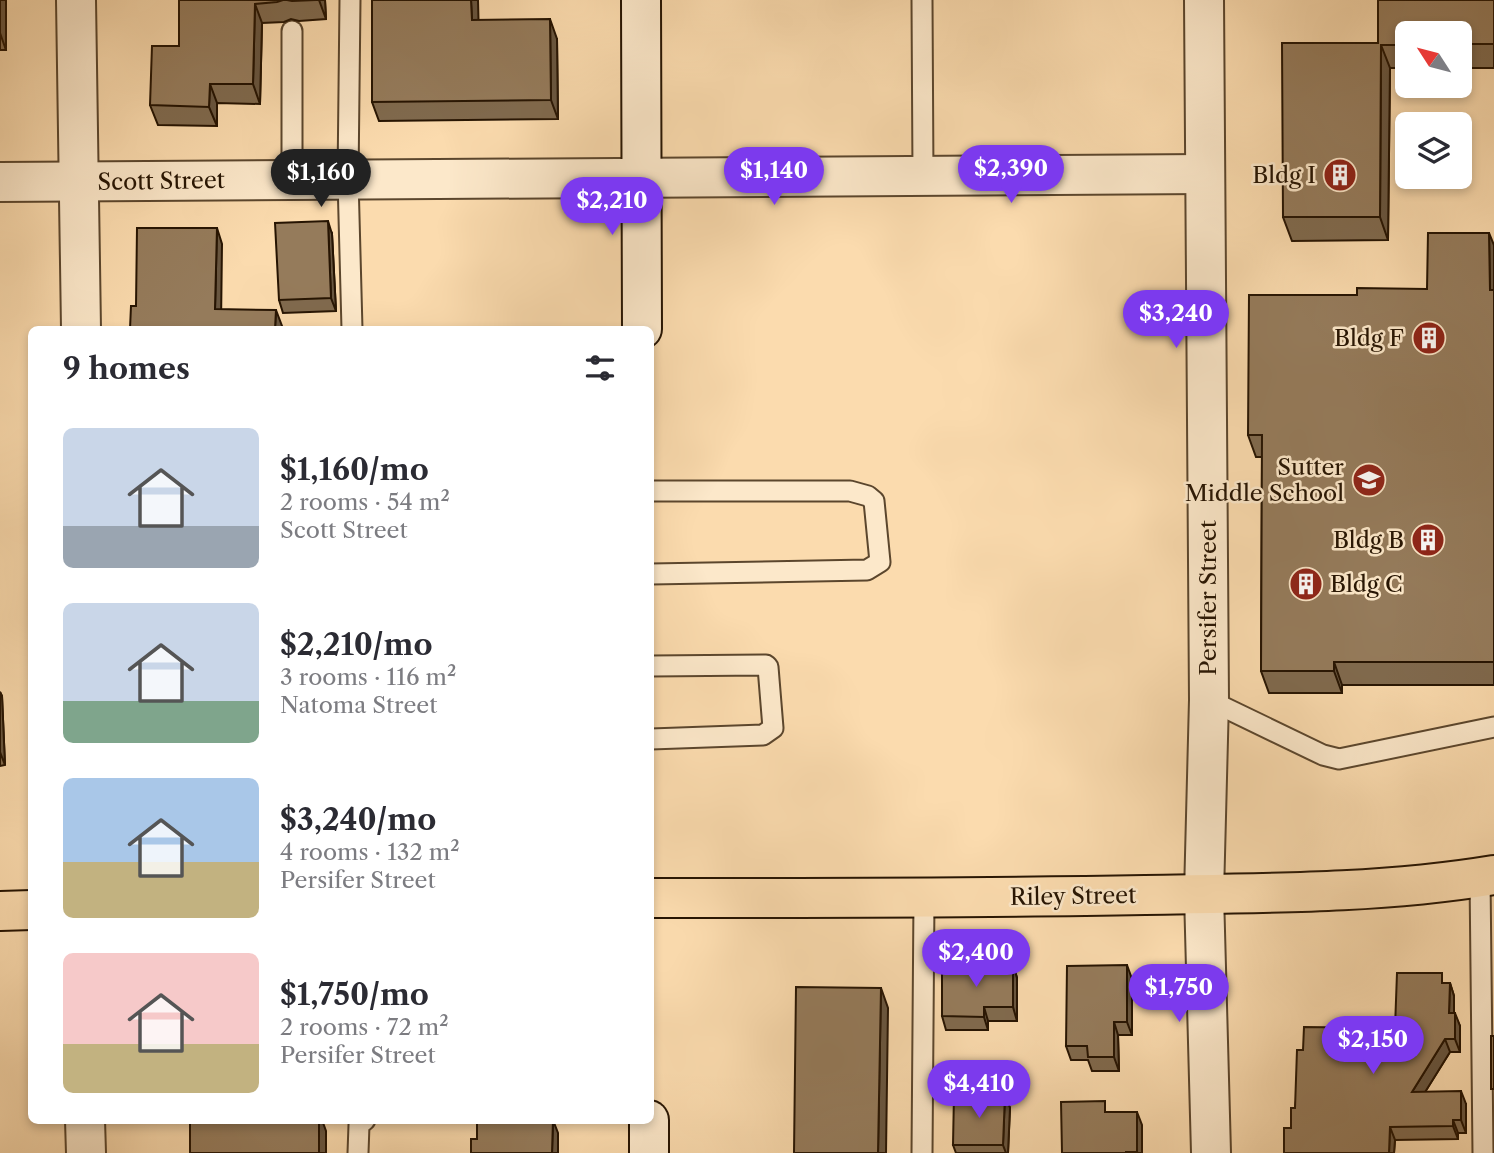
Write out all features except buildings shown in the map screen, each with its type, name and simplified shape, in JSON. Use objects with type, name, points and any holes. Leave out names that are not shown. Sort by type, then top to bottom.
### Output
[{"type":"main road","name":"Riley Street","points":[[654,898],[1204,894],[1409,887],[1490,876]]},
{"type":"main road","points":[[0,911],[28,910]]},
{"type":"street","points":[[76,0],[81,326]]},
{"type":"street","points":[[641,0],[642,326]]},
{"type":"street","name":"Persifer Street","points":[[1204,0],[1209,700],[1204,894],[1211,1153]]},
{"type":"street","name":"Scott Street","points":[[0,182],[1205,174]]},
{"type":"street","points":[[85,1124],[86,1153]]},
{"type":"street","points":[[649,1124],[649,1153]]},
{"type":"lane","points":[[350,0],[348,178],[352,326]]},
{"type":"lane","points":[[922,0],[923,176]]},
{"type":"lane","points":[[292,31],[292,179]]},
{"type":"lane","points":[[654,491],[857,493],[874,501],[880,562],[867,570],[654,575]]},
{"type":"lane","points":[[654,666],[766,664],[772,728],[763,736],[654,739]]},
{"type":"lane","points":[[1209,700],[1322,755],[1339,759],[1494,727]]},
{"type":"lane","points":[[1483,1153],[1490,876]]},
{"type":"lane","points":[[922,1153],[924,898]]},
{"type":"lane","points":[[358,1153],[360,1124]]},
{"type":"place","name":"Bldg I","points":[[1340,175]]},
{"type":"place","name":"Bldg F","points":[[1429,338]]},
{"type":"place","name":"Sutter Middle School","points":[[1369,480]]},
{"type":"place","name":"Bldg B","points":[[1428,540]]},
{"type":"place","name":"Bldg C","points":[[1306,584]]}]
